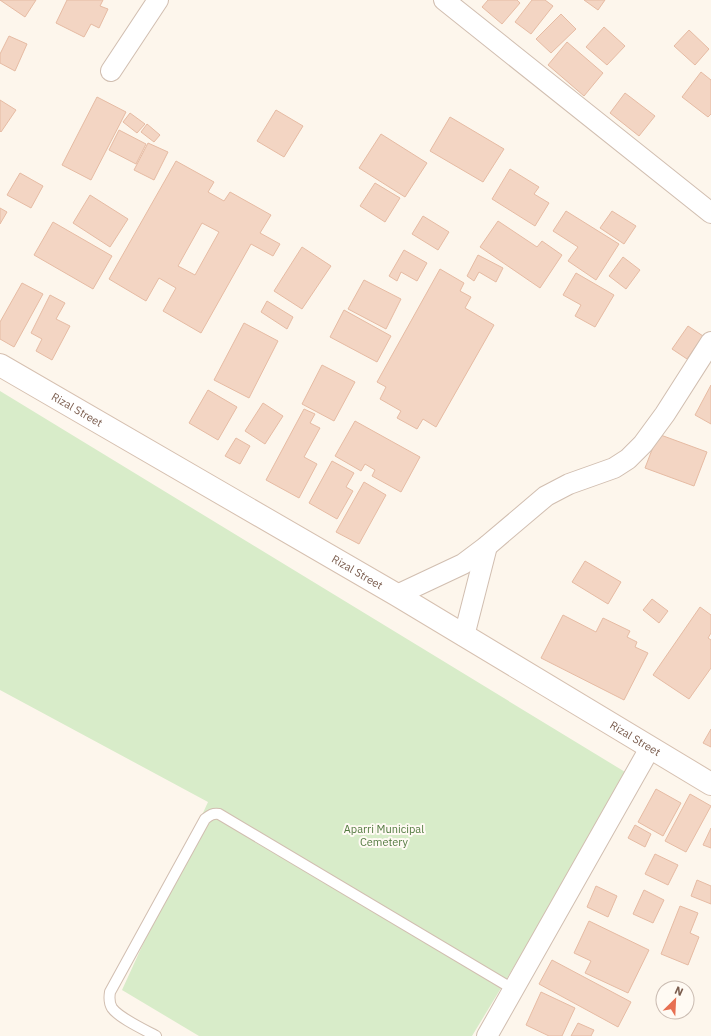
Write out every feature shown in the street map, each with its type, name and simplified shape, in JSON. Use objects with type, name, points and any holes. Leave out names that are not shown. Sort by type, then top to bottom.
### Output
[{"type":"main road","name":"Rizal Street","points":[[0,366],[397,595],[711,784]]},
{"type":"street","points":[[111,71],[158,0]]},
{"type":"street","points":[[444,0],[711,213]]},
{"type":"street","points":[[397,595],[462,564],[487,546],[546,496],[569,484],[614,468],[628,459],[643,444],[665,414],[711,342]]},
{"type":"street","points":[[464,636],[487,546]]},
{"type":"street","points":[[487,1036],[650,748]]},
{"type":"lane","points":[[156,1036],[119,1014],[112,1008],[110,1003],[110,992],[206,819],[215,813],[513,989]]},
{"type":"green space","name":"Aparri Municipal Cemetery","points":[[0,391],[630,775],[472,1036],[199,1036],[122,990],[208,802],[0,690]]},
{"type":"building","points":[[0,0],[36,0],[25,17]]},
{"type":"building","points":[[67,0],[103,0],[100,6],[108,9],[99,28],[91,24],[84,37],[56,23]]},
{"type":"building","points":[[488,0],[517,0],[520,3],[502,24],[482,7]]},
{"type":"building","points":[[532,0],[545,0],[553,6],[531,34],[515,22]]},
{"type":"building","points":[[584,0],[605,0],[598,10]]},
{"type":"building","points":[[561,14],[576,29],[551,53],[536,39]]},
{"type":"building","points":[[604,27],[625,46],[607,65],[586,47]]},
{"type":"building","points":[[689,30],[709,49],[695,65],[674,46]]},
{"type":"building","points":[[9,36],[27,44],[15,71],[0,63],[0,54]]},
{"type":"building","points":[[567,42],[603,73],[584,96],[548,65]]},
{"type":"building","points":[[701,72],[711,80],[711,114],[708,117],[682,97]]},
{"type":"building","points":[[625,93],[655,116],[639,136],[610,113]]},
{"type":"building","points":[[97,97],[126,112],[91,180],[62,165]]},
{"type":"building","points":[[0,100],[16,110],[1,132],[0,131]]},
{"type":"building","points":[[276,110],[303,126],[284,157],[257,141]]},
{"type":"building","points":[[130,113],[145,124],[137,133],[123,122]]},
{"type":"building","points":[[450,117],[504,149],[483,182],[430,151]]},
{"type":"building","points":[[147,124],[160,135],[154,142],[141,132]]},
{"type":"building","points":[[119,130],[146,144],[136,164],[109,150]]},
{"type":"building","points":[[381,134],[427,163],[405,197],[359,168]]},
{"type":"building","points":[[148,143],[168,152],[154,180],[134,170]]},
{"type":"building","points":[[176,161],[214,182],[208,192],[224,201],[230,192],[271,215],[260,233],[280,244],[273,256],[251,244],[201,333],[163,311],[176,288],[159,278],[146,301],[109,279]],"holes":[[[202,223],[219,232],[195,275],[178,266]]]},
{"type":"building","points":[[510,169],[539,187],[534,194],[549,203],[535,226],[492,199]]},
{"type":"building","points":[[20,173],[43,186],[31,208],[7,195]]},
{"type":"building","points":[[375,183],[400,198],[385,222],[360,206]]},
{"type":"building","points":[[90,195],[128,219],[110,247],[73,223]]},
{"type":"building","points":[[0,208],[7,212],[0,224]]},
{"type":"building","points":[[566,211],[619,244],[596,280],[568,261],[578,247],[553,231]]},
{"type":"building","points":[[612,211],[636,226],[624,244],[600,228]]},
{"type":"building","points":[[423,216],[449,232],[438,250],[412,234]]},
{"type":"building","points":[[498,221],[537,247],[542,241],[562,255],[540,288],[480,247]]},
{"type":"building","points":[[53,222],[112,256],[93,289],[34,255]]},
{"type":"building","points":[[302,247],[331,266],[302,309],[274,291]]},
{"type":"building","points":[[404,250],[427,263],[417,281],[401,272],[397,281],[389,276]]},
{"type":"building","points":[[478,255],[503,268],[496,282],[479,272],[474,281],[467,276]]},
{"type":"building","points":[[623,257],[640,270],[626,289],[609,276]]},
{"type":"building","points":[[440,269],[464,283],[460,291],[471,297],[465,308],[494,325],[436,427],[423,419],[417,429],[397,418],[401,411],[380,399],[386,387],[377,382]]},
{"type":"building","points":[[576,273],[614,295],[595,327],[575,316],[581,305],[563,295]]},
{"type":"building","points":[[364,280],[401,299],[386,329],[348,309]]},
{"type":"building","points":[[22,283],[43,294],[14,347],[0,339],[0,322]]},
{"type":"building","points":[[50,295],[65,303],[56,319],[70,326],[52,360],[36,351],[42,339],[31,333]]},
{"type":"building","points":[[267,301],[293,317],[287,329],[261,312]]},
{"type":"building","points":[[344,310],[391,336],[377,362],[330,337]]},
{"type":"building","points":[[244,323],[278,341],[249,398],[214,380]]},
{"type":"building","points":[[688,326],[703,336],[687,359],[672,349]]},
{"type":"building","points":[[322,365],[355,382],[334,421],[302,404]]},
{"type":"building","points":[[711,385],[711,424],[695,415]]},
{"type":"building","points":[[208,390],[237,407],[218,440],[189,423]]},
{"type":"building","points":[[263,403],[283,416],[265,444],[245,431]]},
{"type":"building","points":[[304,409],[315,414],[310,423],[320,428],[304,457],[317,464],[299,498],[266,480]]},
{"type":"building","points":[[355,421],[420,457],[401,492],[372,476],[375,470],[365,464],[361,471],[335,456]]},
{"type":"building","points":[[658,434],[707,452],[694,486],[645,468]]},
{"type":"building","points":[[236,438],[250,446],[240,464],[225,456]]},
{"type":"building","points":[[332,461],[354,473],[346,487],[353,491],[337,519],[309,503]]},
{"type":"building","points":[[364,482],[386,495],[359,544],[336,532]]},
{"type":"building","points":[[585,561],[621,582],[608,604],[572,582]]},
{"type":"building","points":[[652,599],[668,611],[659,623],[643,610]]},
{"type":"building","points":[[700,607],[711,615],[711,633],[708,638],[711,640],[711,668],[689,699],[653,675]]},
{"type":"building","points":[[563,615],[596,632],[603,618],[630,631],[627,637],[637,642],[635,647],[648,653],[624,700],[541,658]]},
{"type":"building","points":[[711,729],[711,747],[703,743]]},
{"type":"building","points":[[656,789],[681,803],[663,836],[638,822]]},
{"type":"building","points":[[690,794],[711,806],[686,852],[665,841]]},
{"type":"building","points":[[635,825],[651,834],[645,847],[628,838]]},
{"type":"building","points":[[711,828],[711,848],[703,845]]},
{"type":"building","points":[[655,854],[678,865],[668,885],[645,874]]},
{"type":"building","points":[[697,880],[711,886],[711,904],[691,896]]},
{"type":"building","points":[[596,886],[617,896],[608,917],[587,907]]},
{"type":"building","points":[[644,890],[664,900],[653,923],[633,914]]},
{"type":"building","points":[[680,906],[698,913],[690,933],[699,937],[688,965],[661,954]]},
{"type":"building","points":[[589,921],[649,950],[628,993],[585,973],[591,961],[574,953]]},
{"type":"building","points":[[552,960],[631,1002],[618,1027],[539,984]]},
{"type":"building","points":[[541,992],[575,1008],[562,1036],[549,1036],[526,1025]]},
{"type":"building","points":[[578,1023],[594,1030],[591,1036],[571,1036]]}]
